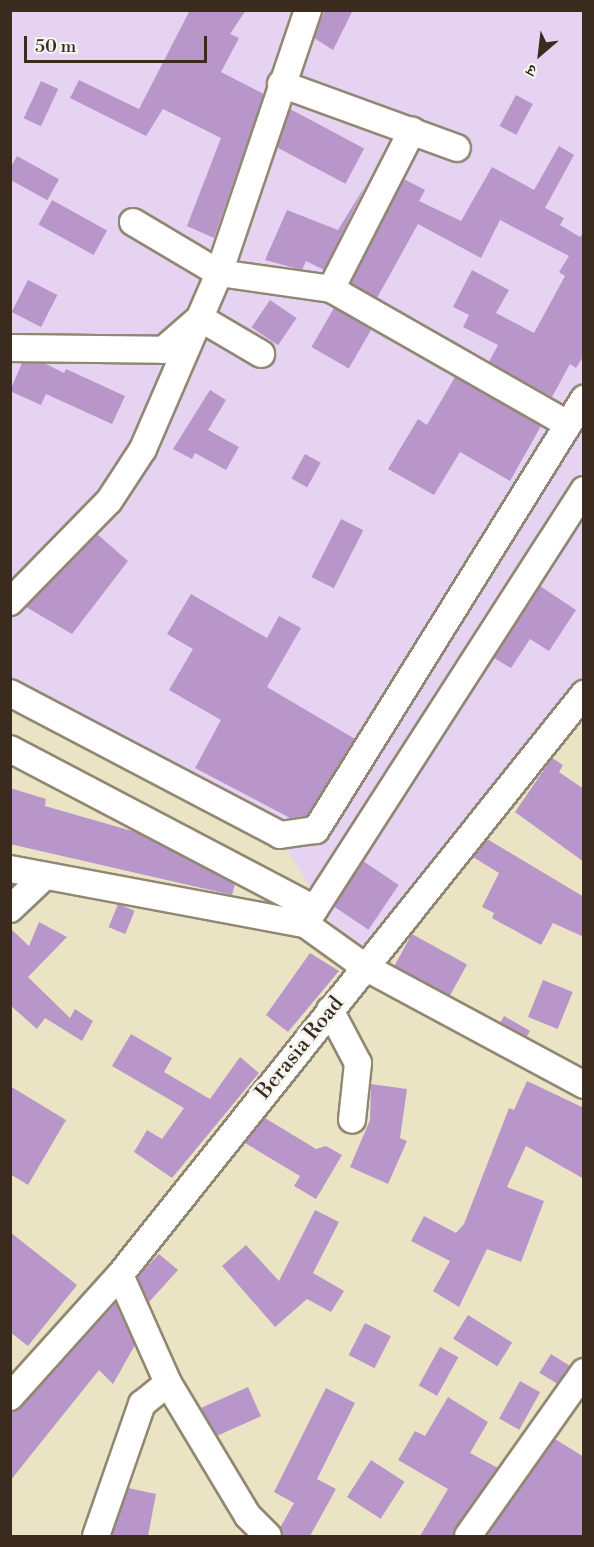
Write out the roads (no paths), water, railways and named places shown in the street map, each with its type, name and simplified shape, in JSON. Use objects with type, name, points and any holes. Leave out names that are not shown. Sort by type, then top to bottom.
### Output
[{"type":"street","points":[[10,602],[109,501],[143,449],[219,273],[281,84],[308,10]]},
{"type":"street","points":[[281,84],[458,148]]},
{"type":"street","points":[[331,289],[412,131]]},
{"type":"street","points":[[133,222],[219,273],[331,289],[568,424]]},
{"type":"street","points":[[10,348],[163,350],[200,318]]},
{"type":"street","points":[[200,318],[261,354]]},
{"type":"street","points":[[10,693],[280,835],[316,830],[584,399]]},
{"type":"street","points":[[310,916],[584,490]]},
{"type":"street","name":"Berasia Road","points":[[10,1397],[120,1275],[584,694]]},
{"type":"street","points":[[10,749],[310,916],[365,967],[584,1085]]},
{"type":"street","points":[[10,869],[310,916]]},
{"type":"street","points":[[10,909],[45,876]]},
{"type":"street","points":[[330,1010],[358,1063],[352,1120]]},
{"type":"street","points":[[120,1275],[168,1383],[248,1516],[268,1536]]},
{"type":"street","points":[[468,1536],[584,1372]]},
{"type":"street","points":[[96,1536],[142,1404],[168,1383]]}]
